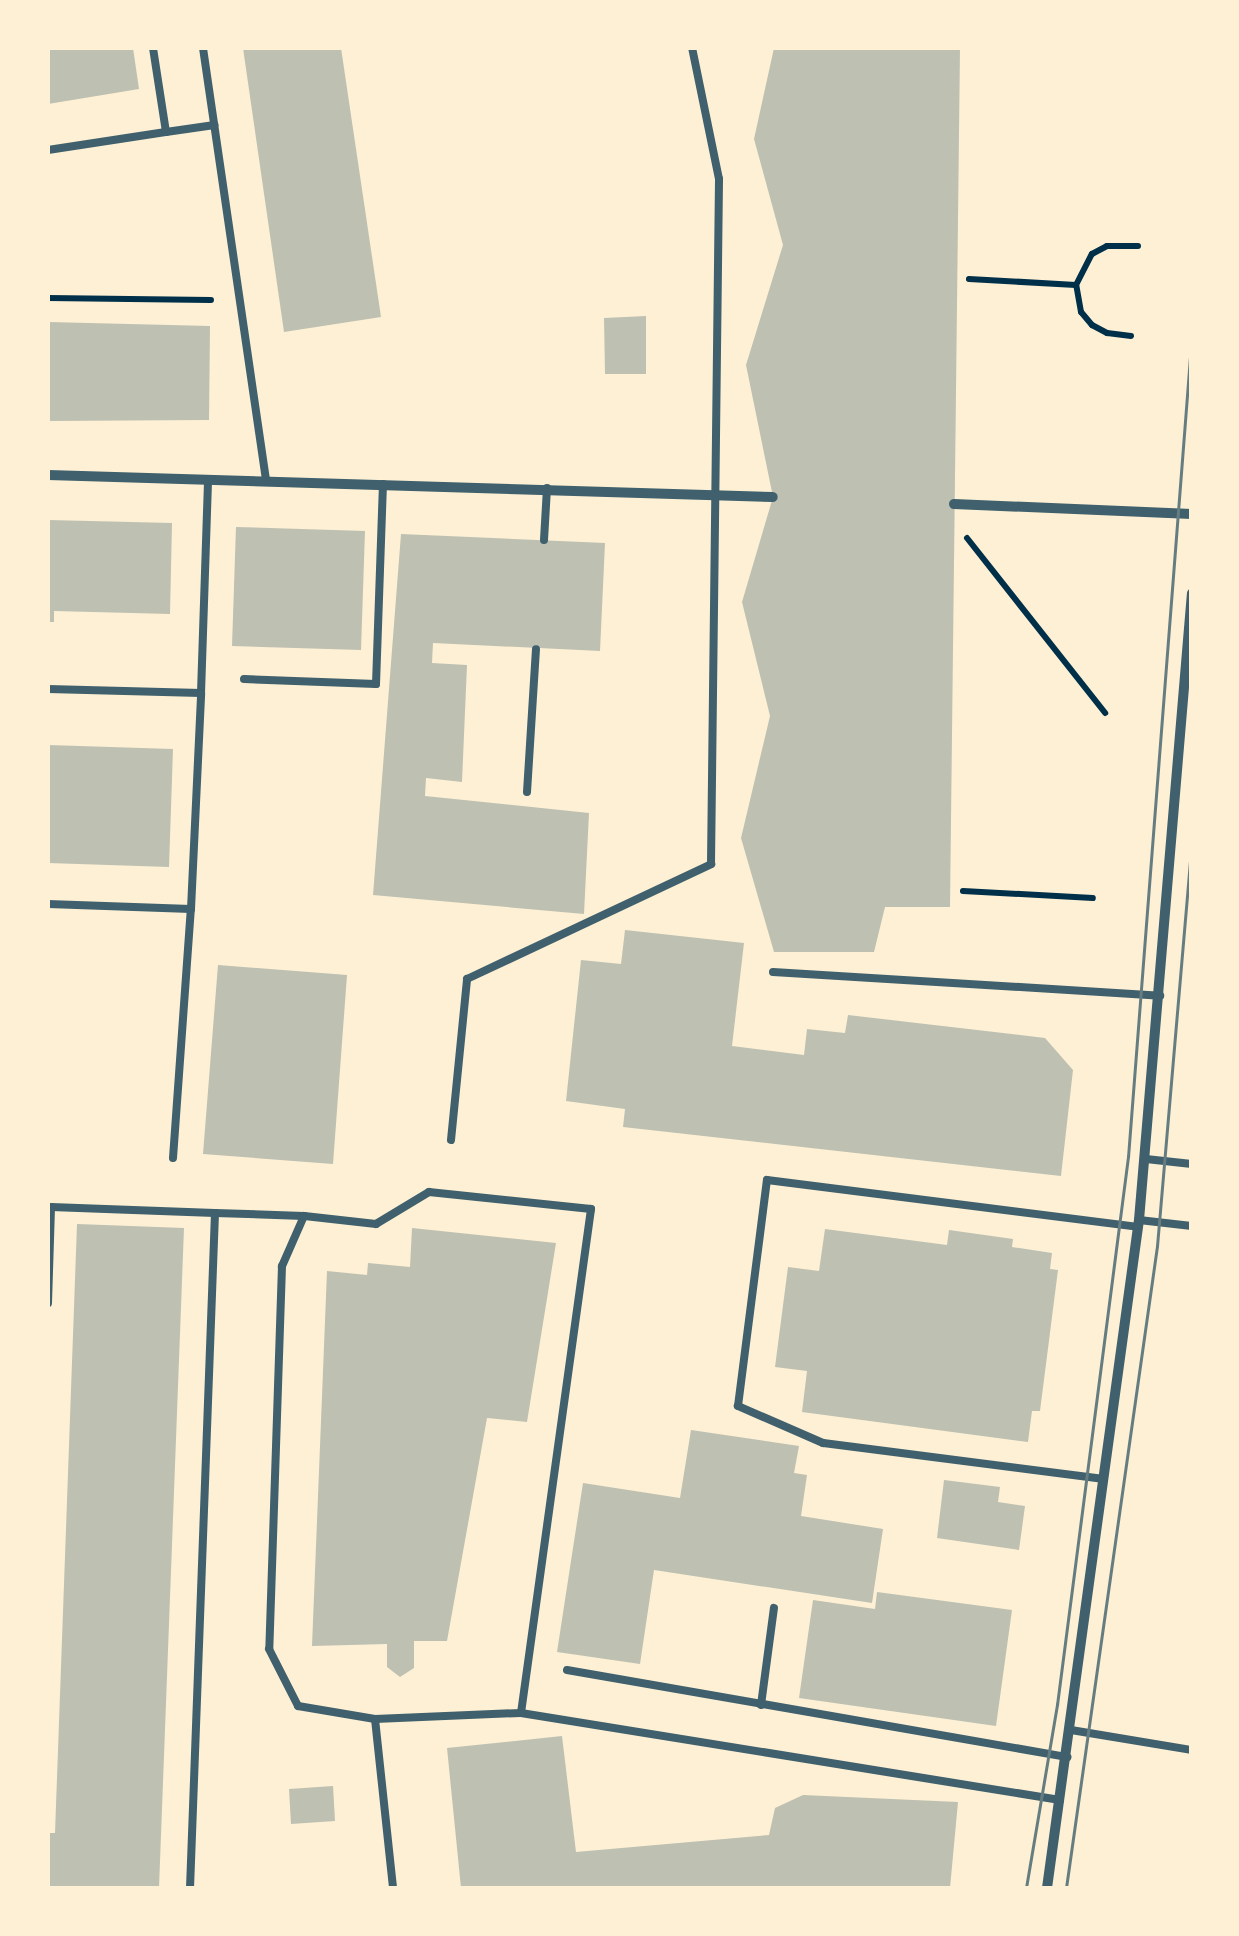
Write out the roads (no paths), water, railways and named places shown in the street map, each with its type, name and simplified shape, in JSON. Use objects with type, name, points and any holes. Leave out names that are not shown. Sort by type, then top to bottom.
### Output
[{"type":"street","points":[[48,475],[773,497]]},
{"type":"street","points":[[954,504],[1192,514]]},
{"type":"street","points":[[1047,1888],[1146,1159],[1192,593]]},
{"type":"lane","points":[[153,48],[166,132]]},
{"type":"lane","points":[[203,48],[266,481]]},
{"type":"lane","points":[[451,1140],[468,979],[711,864],[719,179],[692,48]]},
{"type":"lane","points":[[48,150],[214,125]]},
{"type":"lane","points":[[173,1158],[191,909],[208,479]]},
{"type":"lane","points":[[244,679],[376,684],[384,484]]},
{"type":"lane","points":[[544,540],[547,488]]},
{"type":"lane","points":[[527,792],[536,648]]},
{"type":"lane","points":[[48,689],[200,694]]},
{"type":"lane","points":[[48,904],[191,909]]},
{"type":"lane","points":[[773,972],[1160,996]]},
{"type":"lane","points":[[1146,1159],[1192,1164]]},
{"type":"lane","points":[[1104,1479],[822,1443],[738,1406],[767,1180],[1138,1224],[1192,1226]]},
{"type":"lane","points":[[48,1303],[51,1207],[304,1216],[376,1224],[429,1192],[592,1209],[521,1713]]},
{"type":"lane","points":[[190,1888],[215,1213]]},
{"type":"lane","points":[[304,1216],[282,1266],[269,1649],[298,1706],[375,1719],[521,1713],[1060,1800]]},
{"type":"lane","points":[[761,1704],[774,1608]]},
{"type":"lane","points":[[567,1670],[1067,1756]]},
{"type":"lane","points":[[375,1719],[393,1888]]},
{"type":"lane","points":[[1071,1730],[1192,1750]]},
{"type":"tram line","points":[[1026,1888],[1057,1705],[1128,1157],[1192,331]]},
{"type":"tram line","points":[[1066,1888],[1157,1246],[1192,841]]}]
